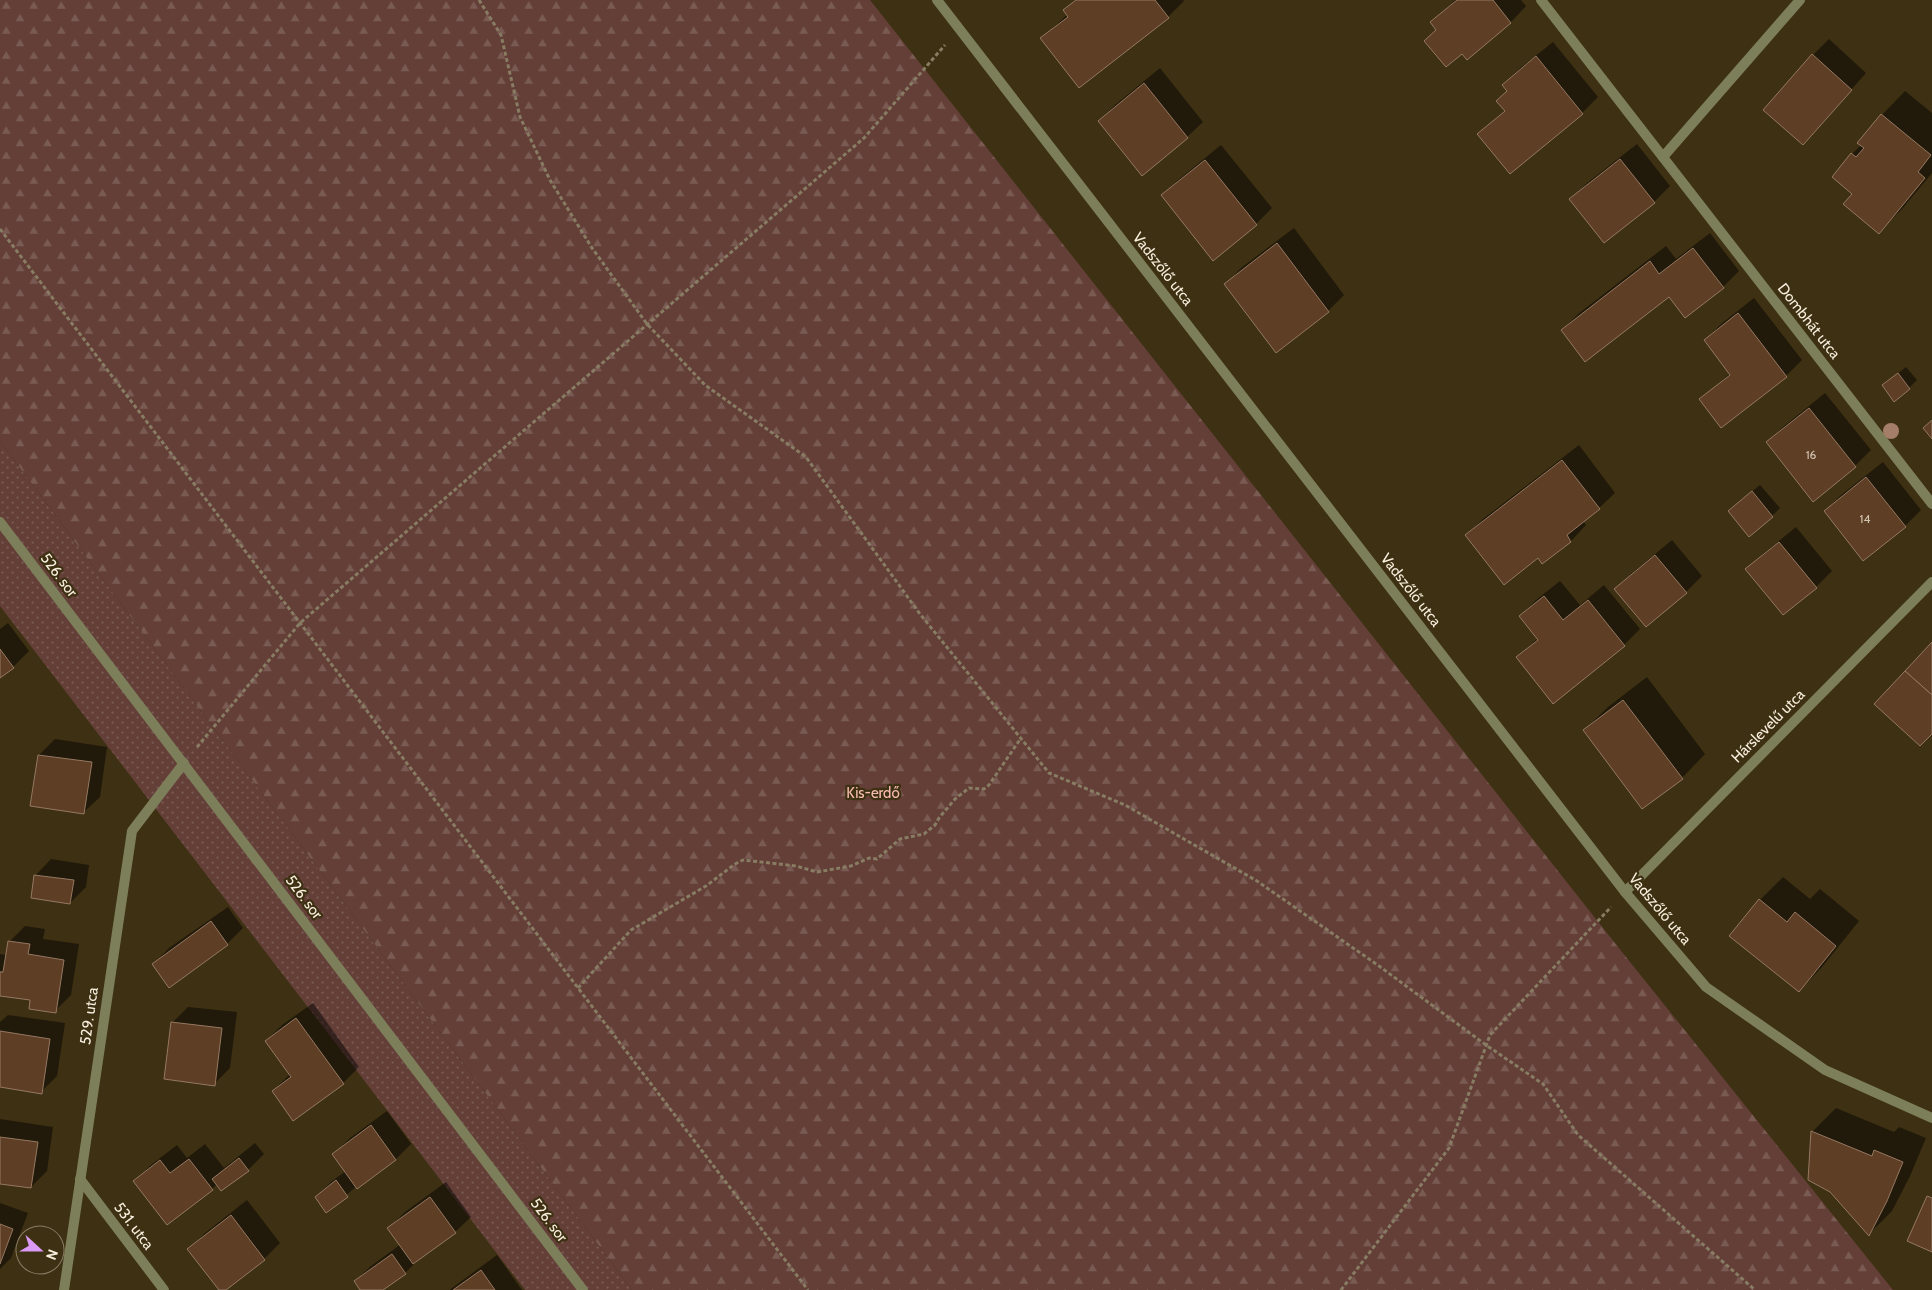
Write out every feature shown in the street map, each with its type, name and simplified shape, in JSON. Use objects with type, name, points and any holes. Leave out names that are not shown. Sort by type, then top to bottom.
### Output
[{"type":"street","name":"Vadszőlő utca","points":[[936,0],[1625,892],[1706,987],[1825,1070],[1932,1118]]},
{"type":"street","name":"Dombhát utca","points":[[1541,0],[1932,504]]},
{"type":"street","points":[[1662,157],[1800,0]]},
{"type":"street","name":"526. sor","points":[[0,522],[583,1290]]},
{"type":"street","name":"Hárslevelű utca","points":[[1625,892],[1932,582]]},
{"type":"street","name":"529. utca","points":[[64,1290],[132,831],[184,763]]},
{"type":"street","name":"531. utca","points":[[80,1179],[164,1290]]},
{"type":"path","points":[[479,0],[501,35],[520,116],[550,180],[592,248],[647,324],[705,385],[806,456],[920,614],[1049,773],[1125,804],[1257,881],[1379,966],[1486,1045],[1544,1084],[1578,1135],[1755,1290]]},
{"type":"path","points":[[184,763],[300,623],[864,138],[959,29]]},
{"type":"path","points":[[0,229],[808,1290]]},
{"type":"path","points":[[578,988],[631,930],[706,886],[743,860],[796,866],[817,872],[850,866],[869,858],[877,859],[900,840],[924,834],[935,826],[939,818],[955,799],[969,788],[984,789],[989,785],[1020,738]]},
{"type":"path","points":[[1341,1290],[1450,1148],[1490,1035],[1625,892]]},
{"type":"green space","name":"Kis-erdő","points":[[0,0],[870,0],[1622,952],[1893,1290],[632,1290],[0,441]]},
{"type":"green space","points":[[0,441],[632,1290],[525,1290],[0,606]]},
{"type":"building","points":[[1076,0],[1155,0],[1169,18],[1079,88],[1040,38],[1068,17],[1063,10]]},
{"type":"building","points":[[1457,0],[1493,0],[1511,23],[1467,60],[1462,54],[1446,67],[1424,41],[1436,30],[1430,22]]},
{"type":"building","points":[[1812,54],[1852,90],[1803,145],[1763,110]]},
{"type":"building","points":[[1536,56],[1583,114],[1510,174],[1477,134],[1505,111],[1496,101],[1507,91],[1502,85]]},
{"type":"building","points":[[1144,83],[1188,138],[1142,176],[1098,121]]},
{"type":"building","points":[[1881,114],[1931,155],[1918,172],[1925,178],[1879,234],[1843,204],[1852,194],[1832,177],[1851,153],[1856,157],[1864,148],[1857,143]]},
{"type":"building","points":[[1620,159],[1655,203],[1604,243],[1569,199]]},
{"type":"building","points":[[1205,160],[1257,225],[1213,261],[1161,195]]},
{"type":"building","points":[[1277,243],[1329,312],[1276,353],[1224,284]]},
{"type":"building","points":[[1693,248],[1724,288],[1685,318],[1669,297],[1585,362],[1561,330],[1650,261],[1659,274]]},
{"type":"building","points":[[1738,313],[1787,377],[1721,428],[1699,399],[1730,375],[1704,340]]},
{"type":"building","points":[[1898,373],[1910,389],[1894,402],[1882,385]]},
{"type":"building","points":[[1809,408],[1856,467],[1813,502],[1766,442]]},
{"type":"building","points":[[1932,420],[1932,439],[1923,428]]},
{"type":"building","points":[[1562,460],[1600,509],[1567,535],[1571,542],[1542,564],[1538,558],[1504,585],[1465,535]]},
{"type":"building","points":[[1866,477],[1906,527],[1863,561],[1824,511]]},
{"type":"building","points":[[1752,491],[1773,517],[1749,537],[1728,511]]},
{"type":"building","points":[[1779,542],[1817,588],[1783,615],[1745,569]]},
{"type":"building","points":[[1655,555],[1687,593],[1646,627],[1614,589]]},
{"type":"building","points":[[1544,596],[1563,620],[1588,600],[1625,646],[1553,704],[1516,657],[1538,640],[1519,616]]},
{"type":"building","points":[[1932,642],[1932,695],[1905,671]]},
{"type":"building","points":[[0,649],[14,668],[0,678]]},
{"type":"building","points":[[1905,671],[1932,695],[1932,734],[1920,746],[1874,704]]},
{"type":"building","points":[[1623,700],[1683,779],[1642,809],[1583,730]]},
{"type":"building","points":[[38,755],[92,762],[84,814],[30,806]]},
{"type":"building","points":[[34,875],[74,880],[70,904],[31,898]]},
{"type":"building","points":[[1759,899],[1787,922],[1795,912],[1836,946],[1799,992],[1729,936]]},
{"type":"building","points":[[211,921],[228,945],[169,988],[152,964]]},
{"type":"building","points":[[8,941],[30,944],[28,954],[64,960],[56,1013],[29,1009],[30,1000],[0,996],[0,972],[3,972]]},
{"type":"building","points":[[296,1018],[344,1084],[293,1121],[272,1091],[291,1077],[265,1041]]},
{"type":"building","points":[[171,1022],[222,1028],[215,1086],[164,1079]]},
{"type":"building","points":[[0,1031],[50,1039],[42,1094],[0,1087]]},
{"type":"building","points":[[371,1125],[396,1160],[357,1189],[332,1154]]},
{"type":"building","points":[[1811,1131],[1872,1156],[1874,1150],[1903,1162],[1887,1201],[1869,1236],[1830,1192],[1808,1180]]},
{"type":"building","points":[[0,1137],[38,1142],[31,1188],[0,1184]]},
{"type":"building","points":[[239,1158],[249,1171],[221,1191],[212,1179]]},
{"type":"building","points":[[189,1159],[213,1190],[167,1225],[133,1181],[160,1160],[170,1173]]},
{"type":"building","points":[[336,1180],[348,1197],[326,1213],[315,1197]]},
{"type":"building","points":[[1927,1196],[1932,1198],[1932,1252],[1907,1241]]},
{"type":"building","points":[[430,1197],[456,1233],[413,1264],[387,1228]]},
{"type":"building","points":[[231,1215],[265,1260],[226,1290],[219,1290],[187,1249]]},
{"type":"building","points":[[0,1224],[13,1229],[0,1264]]},
{"type":"building","points":[[392,1254],[406,1274],[383,1290],[360,1290],[354,1281]]},
{"type":"building","points":[[481,1270],[495,1290],[453,1290]]}]
